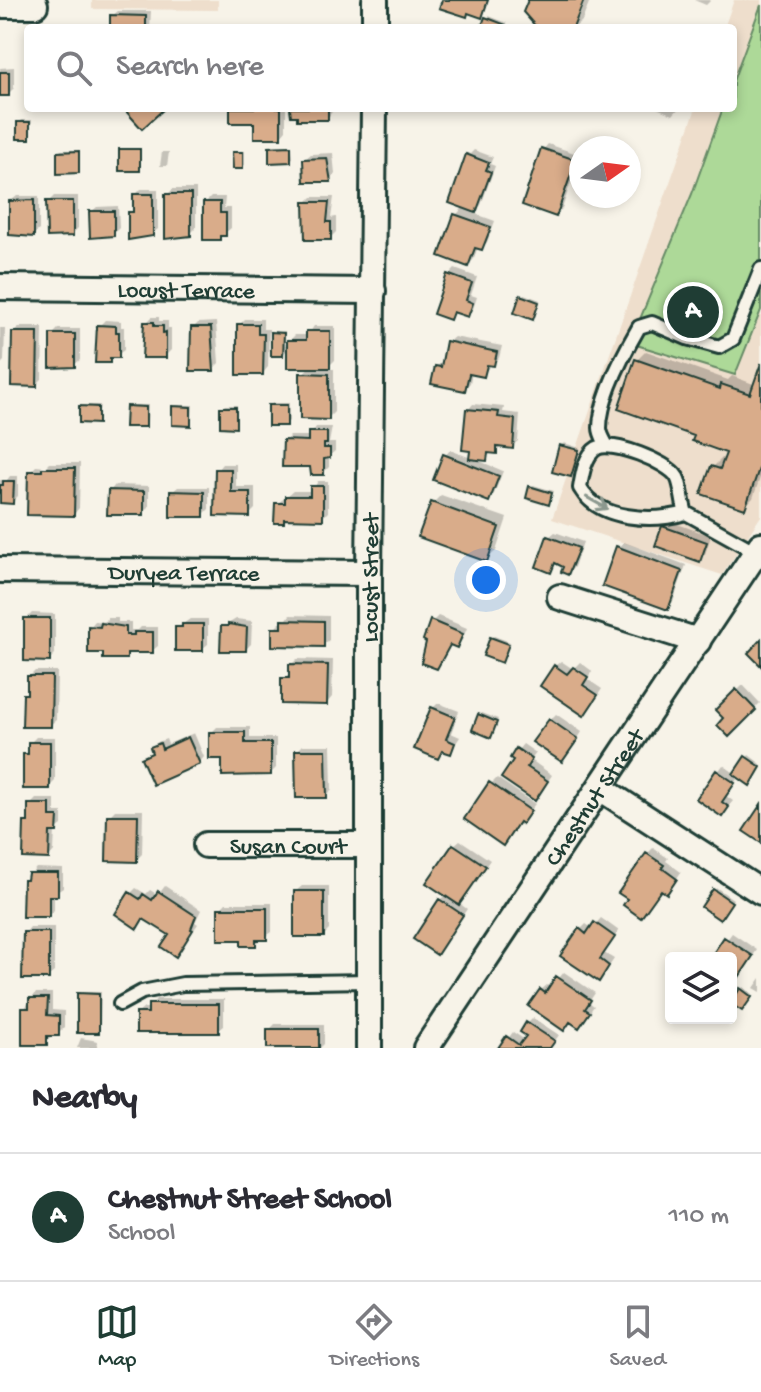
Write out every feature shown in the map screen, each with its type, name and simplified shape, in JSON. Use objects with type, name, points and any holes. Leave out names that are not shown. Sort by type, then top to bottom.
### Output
[{"type":"street","points":[[375,0],[375,24]]},
{"type":"street","points":[[0,5],[35,5]]},
{"type":"street","name":"Locust Street","points":[[369,1048],[369,573],[374,112]]},
{"type":"street","name":"Locust Terrace","points":[[0,287],[373,291]]},
{"type":"street","name":"Chestnut Street","points":[[426,1048],[759,551]]},
{"type":"street","name":"Duryea Terrace","points":[[0,570],[369,573]]},
{"type":"street","points":[[560,597],[698,641]]},
{"type":"street","points":[[600,788],[761,892]]},
{"type":"street","name":"Susan Court","points":[[206,845],[368,845]]},
{"type":"lane","points":[[607,446],[600,431],[618,364],[639,327],[652,323],[719,347],[733,339],[761,269]]},
{"type":"lane","points":[[686,513],[677,477],[664,465],[628,450],[607,446],[597,448],[589,456],[580,488],[587,499],[603,508],[640,519],[666,519],[686,513],[759,551]]},
{"type":"lane","points":[[120,1004],[142,992],[183,984],[369,981]]},
{"type":"shaded area","points":[[92,0],[218,0],[218,10],[92,9]]},
{"type":"shaded area","points":[[734,0],[761,0],[761,516],[722,575],[552,519],[695,112],[737,112],[737,24],[725,24]]},
{"type":"green space","points":[[761,5],[761,310],[735,375],[630,343],[692,194],[722,112],[737,112],[737,70]]},
{"type":"building","points":[[442,0],[488,0],[482,18],[468,13],[467,17],[439,8]]},
{"type":"building","points":[[528,0],[584,0],[575,24],[534,24],[523,12]]},
{"type":"building","points":[[110,15],[146,16],[146,24],[110,24]]},
{"type":"building","points":[[485,17],[503,24],[482,24]]},
{"type":"building","points":[[0,72],[9,72],[9,96],[0,96]]},
{"type":"building","points":[[127,112],[161,112],[142,129]]},
{"type":"building","points":[[230,112],[281,112],[281,138],[254,138],[254,123],[230,123]]},
{"type":"building","points":[[290,112],[328,112],[328,120],[297,120],[297,116],[291,116]]},
{"type":"building","points":[[17,122],[30,122],[30,139],[17,139]]},
{"type":"building","points":[[291,146],[291,162],[269,163],[269,147]]},
{"type":"building","points":[[541,148],[569,158],[569,180],[556,217],[522,205]]},
{"type":"building","points":[[119,149],[140,149],[140,171],[119,171]]},
{"type":"building","points":[[79,151],[79,173],[57,174],[57,152]]},
{"type":"building","points":[[232,152],[243,152],[243,169],[233,169]]},
{"type":"building","points":[[466,154],[489,163],[486,170],[491,172],[476,213],[449,203]]},
{"type":"building","points":[[327,158],[331,182],[304,182],[303,159]]},
{"type":"building","points":[[133,194],[153,194],[153,236],[128,240],[128,212],[133,212]]},
{"type":"building","points":[[165,194],[191,194],[191,236],[165,239]]},
{"type":"building","points":[[34,200],[34,237],[9,235],[9,201]]},
{"type":"building","points":[[46,201],[73,201],[73,236],[47,237]]},
{"type":"building","points":[[203,202],[220,202],[220,213],[226,213],[226,236],[220,236],[220,240],[203,240]]},
{"type":"building","points":[[304,202],[329,202],[327,222],[331,222],[331,240],[305,240]]},
{"type":"building","points":[[89,211],[114,211],[114,236],[90,238]]},
{"type":"building","points":[[454,214],[491,227],[482,250],[475,248],[468,267],[439,256]]},
{"type":"building","points":[[447,274],[472,283],[466,300],[473,303],[468,317],[453,312],[450,320],[433,314]]},
{"type":"building","points":[[520,295],[539,302],[533,320],[514,313]]},
{"type":"building","points":[[144,322],[163,326],[163,333],[166,332],[166,358],[142,358]]},
{"type":"building","points":[[237,324],[258,324],[258,334],[264,334],[263,375],[237,375]]},
{"type":"building","points":[[97,325],[116,326],[116,332],[119,332],[119,358],[110,358],[110,363],[95,363]]},
{"type":"building","points":[[191,327],[211,327],[214,371],[190,371]]},
{"type":"building","points":[[306,331],[330,331],[330,368],[287,368],[287,340],[306,340]]},
{"type":"building","points":[[12,332],[38,332],[37,387],[11,386]]},
{"type":"building","points":[[271,332],[284,333],[283,356],[271,356]]},
{"type":"building","points":[[50,334],[75,334],[75,367],[50,368]]},
{"type":"building","points":[[446,341],[497,352],[494,366],[487,365],[484,377],[469,374],[465,391],[431,384],[435,366],[441,367]]},
{"type":"building","points":[[635,359],[720,389],[721,384],[750,394],[761,363],[761,463],[745,509],[701,494],[711,466],[720,469],[726,453],[692,441],[694,436],[618,409]]},
{"type":"building","points":[[300,373],[329,374],[329,420],[300,419]]},
{"type":"building","points":[[268,405],[287,405],[287,426],[268,426]]},
{"type":"building","points":[[79,406],[98,407],[98,424],[79,423]]},
{"type":"building","points":[[126,406],[146,407],[146,427],[125,427]]},
{"type":"building","points":[[172,406],[191,407],[191,426],[172,425]]},
{"type":"building","points":[[220,407],[236,407],[236,428],[220,427]]},
{"type":"building","points":[[466,409],[499,412],[498,417],[515,419],[513,449],[497,447],[497,454],[488,453],[487,461],[469,459],[470,451],[462,450]]},
{"type":"building","points":[[308,432],[327,432],[324,448],[330,448],[330,458],[324,459],[324,475],[311,475],[310,467],[282,467],[283,440],[308,441]]},
{"type":"building","points":[[559,445],[579,450],[571,477],[552,472]]},
{"type":"building","points":[[443,454],[499,476],[489,502],[433,480]]},
{"type":"building","points":[[42,468],[75,468],[74,516],[27,515],[28,471],[42,471]]},
{"type":"building","points":[[215,469],[231,469],[231,492],[250,492],[250,517],[214,516]]},
{"type":"building","points":[[3,481],[14,481],[13,504],[0,503],[0,485]]},
{"type":"building","points":[[310,486],[323,486],[323,520],[284,519],[284,523],[274,523],[275,503],[285,503],[285,496],[310,496]]},
{"type":"building","points":[[529,486],[552,493],[549,505],[526,498]]},
{"type":"building","points":[[108,490],[144,491],[144,515],[107,515]]},
{"type":"building","points":[[170,491],[204,492],[204,517],[170,517]]},
{"type":"building","points":[[431,502],[499,527],[487,562],[418,537]]},
{"type":"building","points":[[662,526],[707,542],[700,562],[655,546]]},
{"type":"building","points":[[547,536],[579,548],[568,575],[561,572],[563,567],[555,563],[551,573],[536,567]]},
{"type":"building","points":[[616,546],[682,571],[668,610],[602,586]]},
{"type":"building","points":[[24,618],[50,618],[50,662],[24,661]]},
{"type":"building","points":[[282,620],[324,621],[324,647],[272,646],[272,628],[282,628]]},
{"type":"building","points":[[430,620],[463,634],[457,648],[450,645],[437,669],[421,663],[426,642],[423,640]]},
{"type":"building","points":[[101,623],[126,627],[126,635],[153,632],[153,653],[127,653],[127,659],[103,659],[103,653],[88,653],[88,626],[100,627]]},
{"type":"building","points":[[182,624],[203,624],[203,651],[175,651],[175,627],[182,627]]},
{"type":"building","points":[[221,626],[247,627],[246,651],[220,651]]},
{"type":"building","points":[[490,637],[509,644],[502,663],[483,656]]},
{"type":"building","points":[[761,639],[761,666],[748,653]]},
{"type":"building","points":[[289,664],[328,665],[327,705],[281,704],[281,678],[289,678]]},
{"type":"building","points":[[554,665],[567,674],[573,667],[588,677],[583,685],[598,695],[584,716],[540,686]]},
{"type":"building","points":[[27,676],[52,676],[51,727],[22,727]]},
{"type":"building","points":[[736,689],[756,710],[729,737],[717,725],[723,718],[715,710]]},
{"type":"building","points":[[431,707],[455,717],[446,739],[455,743],[451,754],[442,751],[438,759],[414,749]]},
{"type":"building","points":[[478,714],[497,722],[491,738],[472,730]]},
{"type":"building","points":[[549,719],[578,739],[562,762],[532,742]]},
{"type":"building","points":[[209,732],[245,732],[245,743],[271,743],[271,775],[222,776],[222,759],[209,759]]},
{"type":"building","points":[[188,737],[200,764],[153,785],[141,758],[152,753],[150,747],[160,743],[162,749]]},
{"type":"building","points":[[28,742],[50,742],[50,789],[23,789],[23,754],[28,754]]},
{"type":"building","points":[[516,748],[532,759],[527,767],[548,781],[535,801],[501,778],[513,760],[510,758]]},
{"type":"building","points":[[295,750],[326,750],[327,798],[296,798]]},
{"type":"building","points":[[745,756],[761,767],[750,786],[733,774]]},
{"type":"building","points":[[716,770],[735,783],[722,802],[729,807],[722,817],[696,799]]},
{"type":"building","points":[[489,782],[531,811],[522,824],[519,822],[503,846],[464,819]]},
{"type":"building","points":[[28,804],[50,804],[50,817],[58,817],[57,832],[50,832],[49,859],[23,858]]},
{"type":"building","points":[[761,804],[761,843],[743,831]]},
{"type":"building","points":[[107,815],[138,815],[137,862],[106,861]]},
{"type":"building","points":[[453,844],[486,866],[459,905],[426,883]]},
{"type":"building","points":[[646,853],[677,879],[667,894],[661,890],[641,918],[623,905],[627,899],[618,893]]},
{"type":"building","points":[[28,873],[58,873],[58,896],[49,896],[49,917],[22,917],[23,880],[27,880]]},
{"type":"building","points":[[713,889],[732,902],[720,920],[701,907]]},
{"type":"building","points":[[158,891],[196,916],[193,930],[176,957],[161,947],[169,935],[143,919],[137,929],[115,914],[129,892],[140,899],[143,894],[152,900]]},
{"type":"building","points":[[294,891],[324,891],[324,937],[294,937]]},
{"type":"building","points":[[439,899],[463,915],[437,955],[413,939]]},
{"type":"building","points":[[218,908],[267,908],[267,940],[256,940],[256,946],[241,946],[241,940],[218,940]]},
{"type":"building","points":[[594,922],[615,937],[600,959],[609,966],[599,982],[560,956],[579,928],[586,934]]},
{"type":"building","points":[[23,932],[49,932],[49,979],[22,979]]},
{"type":"building","points":[[724,937],[753,956],[737,980],[737,952],[714,952]]},
{"type":"building","points":[[556,976],[591,1000],[585,1009],[590,1012],[579,1028],[570,1022],[564,1031],[528,1006],[540,989],[545,993]]},
{"type":"building","points":[[740,988],[752,997],[742,1011],[737,1008]]},
{"type":"building","points":[[77,993],[99,994],[99,1033],[77,1033]]},
{"type":"building","points":[[29,998],[48,998],[47,1015],[59,1016],[59,1036],[47,1036],[47,1045],[22,1045],[22,1008],[29,1008]]},
{"type":"building","points":[[148,1004],[219,1004],[219,1033],[136,1033],[136,1013],[148,1013]]},
{"type":"building","points":[[526,1022],[555,1041],[550,1048],[498,1048],[506,1036],[519,1045],[526,1036],[520,1032]]},
{"type":"building","points":[[267,1029],[319,1029],[319,1048],[267,1048]]},
{"type":"place","name":"Chestnut Street School","points":[[693,312]]}]
